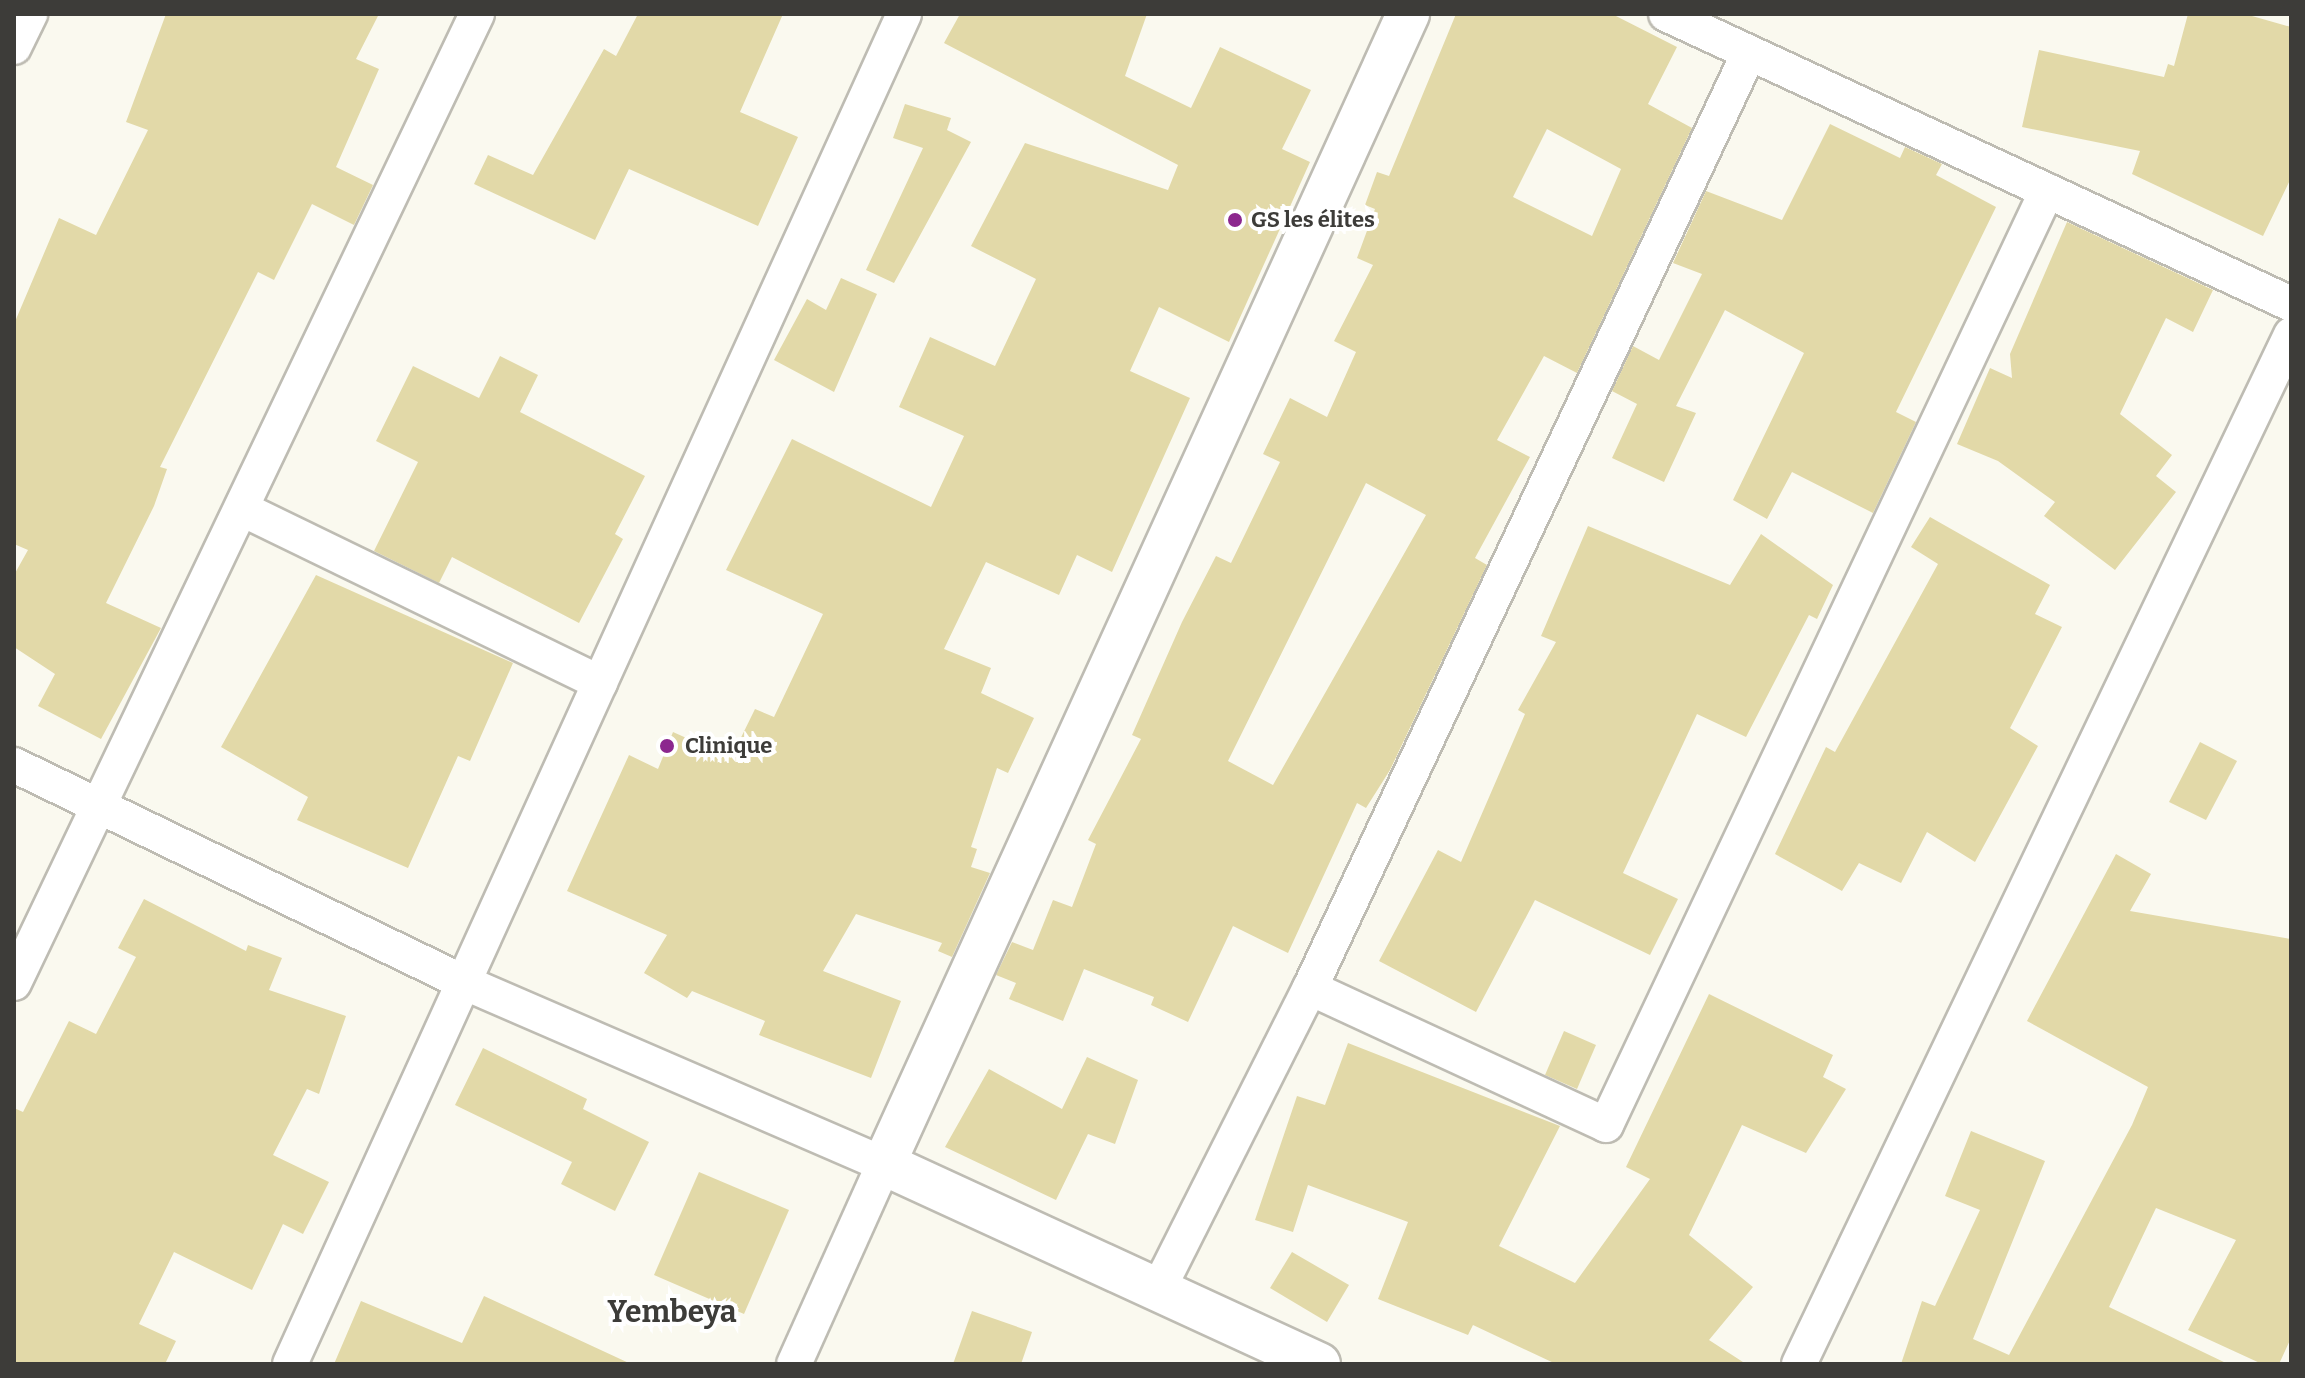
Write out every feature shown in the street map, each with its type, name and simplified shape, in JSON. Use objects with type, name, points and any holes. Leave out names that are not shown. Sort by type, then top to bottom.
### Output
[{"type":"street","points":[[14,47],[30,14]]},
{"type":"street","points":[[14,983],[477,14]]},
{"type":"street","points":[[290,1364],[904,14]]},
{"type":"street","points":[[794,1364],[1408,14]]},
{"type":"street","points":[[1666,14],[2291,304]]},
{"type":"street","points":[[1158,1290],[1310,988],[1749,53]]},
{"type":"street","points":[[1310,988],[1606,1125],[2047,191]]},
{"type":"street","points":[[1799,1364],[2291,335]]},
{"type":"street","points":[[242,509],[600,683]]},
{"type":"street","points":[[14,765],[463,982],[884,1164],[1158,1290],[1293,1359]]},
{"type":"building","points":[[166,14],[379,14],[356,59],[379,69],[336,167],[373,185],[354,225],[312,204],[274,280],[258,272],[160,467],[167,469],[154,506],[106,603],[161,628],[101,739],[38,706],[55,674],[14,647],[14,575],[28,550],[14,544],[14,324],[59,218],[96,235],[148,130],[126,122]]},
{"type":"building","points":[[638,14],[783,14],[740,112],[798,137],[758,226],[629,169],[595,240],[474,184],[488,155],[533,175],[604,49],[616,56]]},
{"type":"building","points":[[960,14],[1147,14],[1125,76],[1191,108],[1220,47],[1311,90],[1282,149],[1310,162],[1229,342],[1159,307],[1130,371],[1190,398],[1112,572],[1077,555],[1059,595],[986,562],[944,649],[991,668],[981,693],[1034,718],[1008,773],[997,768],[971,847],[977,849],[971,867],[990,873],[952,957],[938,951],[942,943],[856,914],[823,971],[901,1001],[871,1078],[759,1035],[765,1021],[692,991],[687,998],[644,973],[667,935],[567,891],[629,755],[658,769],[673,732],[731,758],[755,709],[774,717],[823,614],[726,570],[792,439],[931,507],[964,436],[899,407],[930,337],[995,366],[1036,279],[971,246],[1025,143],[1168,190],[1178,165],[944,43]]},
{"type":"building","points":[[1456,14],[1612,14],[1677,47],[1648,104],[1692,128],[1577,373],[1544,356],[1497,440],[1530,457],[1475,558],[1487,565],[1390,770],[1366,808],[1357,803],[1288,953],[1233,926],[1188,1022],[1151,1005],[1154,997],[1084,969],[1063,1021],[1009,999],[1016,983],[996,975],[1012,942],[1033,950],[1053,900],[1072,907],[1096,844],[1088,840],[1141,739],[1132,735],[1182,622],[1216,556],[1231,563],[1280,462],[1263,454],[1290,398],[1327,417],[1356,352],[1334,341],[1373,265],[1357,258],[1375,209],[1365,205],[1377,172],[1389,176]],"holes":[[[1547,129],[1621,169],[1592,236],[1513,197]],[[1366,483],[1426,515],[1273,785],[1228,761]]]},
{"type":"building","points":[[2188,14],[2245,14],[2291,27],[2291,178],[2263,236],[2132,174],[2140,151],[2022,127],[2039,50],[2164,77],[2168,64],[2174,66]]},
{"type":"building","points":[[905,104],[951,118],[947,130],[971,142],[894,283],[866,270],[923,148],[893,138]]},
{"type":"building","points":[[1830,124],[1900,158],[1905,147],[1942,164],[1936,175],[1996,207],[1896,412],[1916,422],[1873,513],[1792,472],[1767,519],[1733,500],[1804,353],[1725,310],[1676,406],[1696,413],[1664,482],[1612,458],[1637,404],[1612,391],[1633,346],[1659,360],[1702,274],[1673,263],[1706,191],[1782,220]]},
{"type":"building","points":[[2067,222],[2213,290],[2193,332],[2166,318],[2120,414],[2172,455],[2156,476],[2176,492],[2115,570],[2044,516],[2055,502],[1998,461],[1957,444],[1990,368],[2012,378],[2010,354]]},
{"type":"building","points":[[841,278],[877,294],[834,392],[774,360],[807,299],[826,310]]},
{"type":"building","points":[[500,356],[538,375],[520,412],[645,476],[615,534],[623,539],[579,623],[452,557],[439,583],[374,551],[418,462],[376,441],[413,366],[479,398]]},
{"type":"building","points":[[1930,517],[2050,585],[2035,614],[2062,627],[2010,728],[2038,746],[1975,862],[1927,832],[1901,883],[1859,863],[1842,891],[1775,854],[1826,747],[1835,752],[1938,564],[1911,547]]},
{"type":"building","points":[[1588,526],[1730,585],[1761,534],[1833,585],[1817,619],[1809,615],[1746,737],[1697,714],[1623,873],[1678,899],[1650,955],[1535,900],[1476,1012],[1379,961],[1438,850],[1461,862],[1525,714],[1518,710],[1556,642],[1541,636]]},
{"type":"building","points":[[316,575],[513,663],[470,761],[458,756],[408,868],[297,820],[308,797],[221,747]]},
{"type":"building","points":[[2200,742],[2237,761],[2206,820],[2169,802]]},
{"type":"building","points":[[2116,854],[2151,874],[2130,911],[2291,939],[2291,1338],[2279,1364],[2262,1364],[2188,1330],[2236,1240],[2156,1208],[2109,1307],[2228,1364],[1901,1364],[1922,1301],[1935,1306],[1980,1210],[1945,1196],[1971,1131],[2045,1161],[1973,1339],[2009,1355],[2132,1125],[2148,1087],[2027,1021]]},
{"type":"building","points":[[144,899],[246,951],[248,945],[282,958],[269,990],[346,1016],[319,1094],[307,1089],[273,1155],[329,1182],[303,1234],[283,1224],[252,1290],[174,1252],[139,1324],[176,1341],[165,1364],[14,1364],[14,1108],[23,1112],[69,1021],[96,1034],[136,957],[118,948]]},
{"type":"building","points":[[1709,994],[1833,1055],[1823,1077],[1846,1089],[1806,1153],[1742,1125],[1689,1235],[1753,1287],[1709,1340],[1746,1364],[1556,1364],[1473,1325],[1468,1335],[1378,1299],[1408,1222],[1308,1185],[1293,1232],[1255,1220],[1297,1096],[1325,1105],[1348,1043],[1560,1126],[1499,1246],[1575,1283],[1650,1179],[1626,1167]]},
{"type":"building","points":[[1564,1031],[1596,1045],[1577,1089],[1545,1075]]},
{"type":"building","points":[[483,1048],[587,1099],[583,1109],[649,1142],[615,1211],[561,1184],[572,1162],[455,1105]]},
{"type":"building","points":[[1087,1057],[1138,1080],[1115,1144],[1088,1134],[1056,1200],[945,1147],[989,1069],[1062,1109]]},
{"type":"building","points":[[699,1172],[789,1210],[744,1314],[654,1275]]},
{"type":"building","points":[[1292,1252],[1349,1285],[1327,1322],[1270,1288]]},
{"type":"building","points":[[484,1296],[631,1364],[334,1364],[361,1301],[462,1343]]},
{"type":"building","points":[[972,1311],[1032,1332],[1021,1364],[953,1364]]},
{"type":"place","name":"GS les élites","points":[[1235,220]]},
{"type":"place","name":"Clinique","points":[[667,746]]},
{"type":"district","name":"Yembeya","points":[[672,1312]]}]
